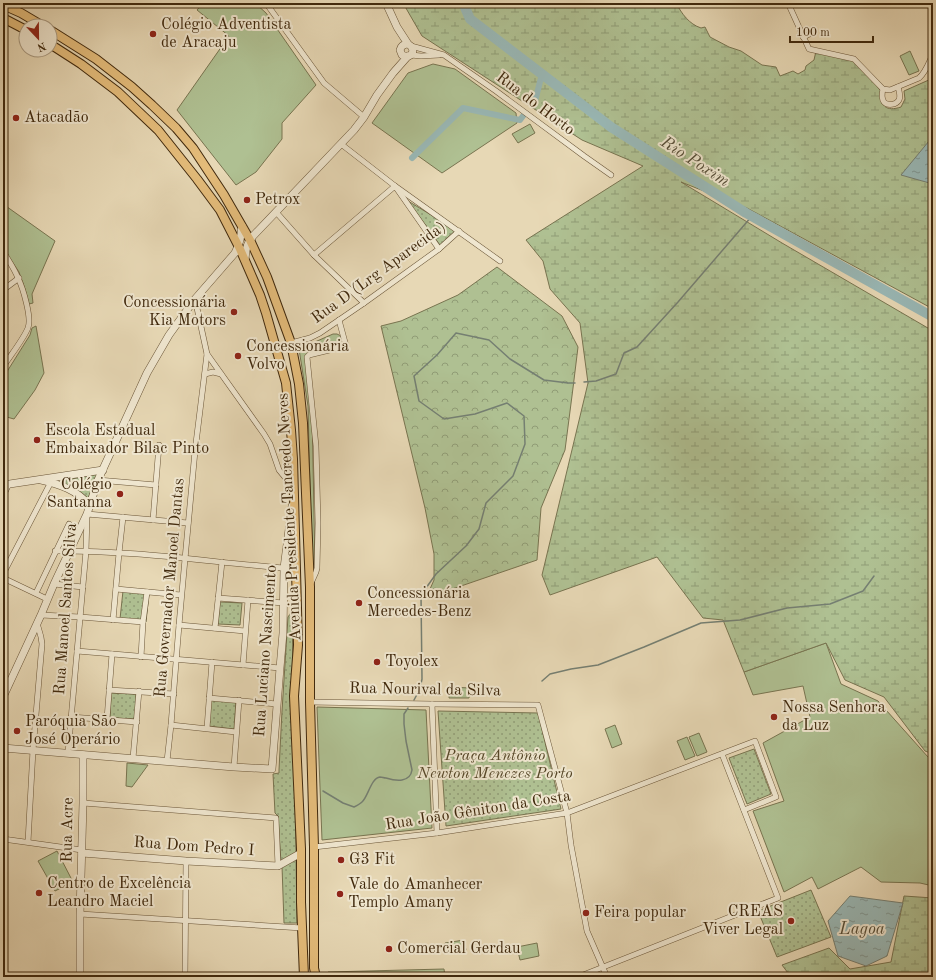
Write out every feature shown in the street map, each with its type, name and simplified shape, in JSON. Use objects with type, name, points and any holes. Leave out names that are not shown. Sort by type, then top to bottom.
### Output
[{"type":"main road","points":[[3,5],[29,18]]},
{"type":"main road","points":[[3,18],[18,26]]},
{"type":"main road","name":"Avenida Presidente Tancredo Neves","points":[[58,35],[96,59],[132,87],[176,128],[193,148],[224,195],[250,240],[291,343],[304,423],[310,587],[310,702],[314,844],[314,960],[316,977]]},
{"type":"main road","name":"Avenida Presidente Tancredo Neves","points":[[58,49],[81,64],[118,92],[158,130],[220,210],[239,246],[260,295],[273,335],[286,384],[291,430],[294,488],[298,644],[294,696],[304,977]]},
{"type":"main road","points":[[300,855],[314,844]]},
{"type":"street","points":[[10,3],[21,13]]},
{"type":"street","points":[[266,3],[324,83],[364,117]]},
{"type":"street","points":[[245,260],[248,242],[341,144],[364,117],[377,95],[393,73],[413,52],[412,48],[397,27],[386,3]]},
{"type":"street","points":[[788,3],[803,37],[811,50],[854,59],[882,89],[890,90],[913,81],[922,75],[928,67],[933,54]]},
{"type":"street","points":[[397,27],[400,50],[402,55],[405,57],[444,55]]},
{"type":"street","points":[[803,37],[814,32]]},
{"type":"street","points":[[393,73],[400,50],[405,44],[409,45]]},
{"type":"street","name":"Rua do Horto","points":[[409,45],[444,55],[611,175]]},
{"type":"street","points":[[882,89],[882,97],[884,102],[889,105],[895,104],[899,100],[900,94],[898,87]]},
{"type":"street","points":[[341,144],[395,186],[500,261]]},
{"type":"street","points":[[395,186],[439,249]]},
{"type":"street","points":[[314,255],[395,186]]},
{"type":"street","points":[[276,212],[314,255],[364,303]]},
{"type":"street","points":[[3,697],[86,514],[98,480],[147,373],[169,335],[195,299],[235,254],[239,246],[242,226]]},
{"type":"street","name":"Rua D (Lrg Aparecida)","points":[[291,343],[316,336],[439,249],[459,231]]},
{"type":"street","points":[[3,251],[19,278],[28,309],[29,319],[25,334],[3,368]]},
{"type":"street","points":[[3,290],[19,278]]},
{"type":"street","name":"Rua Governador Manoel Dantas","points":[[167,761],[188,522],[207,354],[195,299]]},
{"type":"street","points":[[310,587],[316,572],[318,523],[316,446],[307,358],[308,356],[346,346],[339,320]]},
{"type":"street","points":[[207,354],[264,434],[270,444],[279,470],[294,488]]},
{"type":"street","points":[[205,374],[213,372],[221,374]]},
{"type":"street","points":[[153,520],[159,446]]},
{"type":"street","points":[[3,496],[6,484],[39,479],[52,480],[103,470]]},
{"type":"street","points":[[52,480],[74,491],[89,505]]},
{"type":"street","points":[[3,574],[52,480]]},
{"type":"street","points":[[98,480],[156,485]]},
{"type":"street","name":"Rua Luciano Nascimento","points":[[234,767],[272,769],[284,603],[284,568],[294,488]]},
{"type":"street","points":[[86,514],[188,522]]},
{"type":"street","name":"Rua Manoel Santos Silva","points":[[68,753],[86,551],[86,514]]},
{"type":"street","points":[[113,620],[123,517]]},
{"type":"street","points":[[36,593],[68,524]]},
{"type":"street","points":[[55,551],[119,553],[296,569]]},
{"type":"street","points":[[215,628],[222,562]]},
{"type":"street","points":[[3,578],[47,599]]},
{"type":"street","points":[[54,584],[83,587]]},
{"type":"street","points":[[116,589],[181,595]]},
{"type":"street","points":[[142,657],[143,622],[147,592]]},
{"type":"street","points":[[218,598],[284,603]]},
{"type":"street","points":[[243,665],[248,600]]},
{"type":"street","points":[[41,615],[143,622]]},
{"type":"street","points":[[28,842],[33,750],[42,644],[37,623]]},
{"type":"street","points":[[178,625],[245,631]]},
{"type":"street","points":[[77,651],[280,668]]},
{"type":"street","points":[[107,719],[112,654]]},
{"type":"street","points":[[207,728],[212,662]]},
{"type":"street","points":[[109,690],[174,694]]},
{"type":"street","points":[[133,758],[139,691]]},
{"type":"street","points":[[209,698],[277,704]]},
{"type":"street","points":[[3,748],[234,767],[239,700]]},
{"type":"street","name":"Rua Nourival da Silva","points":[[310,702],[538,705],[567,813]]},
{"type":"street","points":[[432,704],[437,833]]},
{"type":"street","points":[[71,717],[137,722]]},
{"type":"street","points":[[171,725],[236,732]]},
{"type":"street","name":"Rua João Gêniton da Costa","points":[[314,844],[437,833],[567,813],[755,741],[776,796],[744,810]]},
{"type":"street","points":[[578,977],[778,898],[722,754]]},
{"type":"street","name":"Rua Acre","points":[[80,976],[83,755]]},
{"type":"street","points":[[83,803],[276,818],[278,866],[300,855]]},
{"type":"street","points":[[567,813],[571,845],[587,928],[607,977]]},
{"type":"street","points":[[3,839],[82,851]]},
{"type":"street","name":"Rua Dom Pedro I","points":[[82,851],[278,866]]},
{"type":"street","points":[[185,977],[186,860]]},
{"type":"street","points":[[80,914],[302,928]]},
{"type":"street","points":[[80,976],[105,977]]},
{"type":"green space","points":[[203,3],[255,3],[266,13],[316,85],[282,123],[282,139],[256,172],[236,185],[177,110],[229,36],[197,10]]},
{"type":"green space","points":[[403,3],[676,3],[683,15],[689,21],[701,28],[705,27],[710,37],[729,47],[741,51],[762,65],[776,67],[780,76],[793,71],[798,74],[805,70],[806,66],[814,60],[816,51],[858,62],[881,91],[883,104],[891,109],[901,107],[905,99],[904,91],[931,79],[933,75],[933,309],[747,208],[681,182],[933,331],[933,754],[925,751],[884,697],[845,680],[826,643],[744,672],[723,620],[703,618],[657,557],[550,595],[542,575],[588,383],[580,323],[550,289],[543,261],[526,240],[643,166],[582,140],[422,36]]},
{"type":"green space","points":[[910,51],[919,71],[909,75],[900,56]]},
{"type":"green space","points":[[433,64],[455,69],[516,113],[517,123],[442,173],[372,123],[408,73]]},
{"type":"green space","points":[[530,124],[535,133],[518,143],[512,134]]},
{"type":"green space","points":[[408,201],[456,230],[440,245]]},
{"type":"green space","points":[[3,204],[55,241],[32,294],[33,303],[29,304],[19,272],[3,248]]},
{"type":"green space","points":[[497,267],[562,316],[578,347],[565,450],[541,508],[537,560],[426,598],[434,580],[434,554],[425,508],[381,326],[401,321],[458,295]]},
{"type":"green space","points":[[36,326],[44,373],[35,390],[14,419],[3,416],[3,378],[30,335],[32,328]]},
{"type":"green space","points":[[333,334],[341,336],[339,342],[312,350],[305,357],[312,408],[315,569],[312,569],[308,406],[299,349]]},
{"type":"green space","points":[[99,474],[88,498],[79,491],[60,481]]},
{"type":"green space","points":[[123,591],[149,593],[146,622],[120,619]]},
{"type":"green space","points":[[220,602],[242,603],[240,625],[218,624]]},
{"type":"green space","points":[[292,611],[296,853],[281,863],[278,816],[275,813],[273,774],[279,773],[288,617]]},
{"type":"green space","points":[[826,643],[841,684],[878,701],[928,757],[933,759],[933,886],[920,883],[881,882],[861,867],[818,889],[812,877],[784,892],[753,811],[784,801],[763,743],[810,717],[803,686],[753,695],[744,672]]},
{"type":"green space","points":[[450,687],[470,688],[469,698],[449,698]]},
{"type":"green space","points":[[111,693],[136,694],[136,719],[110,718]]},
{"type":"green space","points":[[211,698],[236,701],[234,729],[208,726]]},
{"type":"green space","points":[[317,707],[426,710],[432,828],[322,840]]},
{"type":"green space","name":"Praça Antônio Newton Menezes Porto","points":[[438,711],[538,713],[561,809],[446,826]]},
{"type":"green space","points":[[615,725],[622,744],[612,748],[605,729]]},
{"type":"green space","points":[[699,733],[707,752],[697,756],[689,737]]},
{"type":"green space","points":[[687,737],[695,756],[685,760],[677,741]]},
{"type":"green space","points":[[754,749],[771,794],[747,804],[729,758]]},
{"type":"green space","points":[[127,763],[148,765],[132,787],[126,786]]},
{"type":"green space","points":[[57,851],[73,882],[55,891],[38,861]]},
{"type":"green space","points":[[296,858],[297,923],[284,923],[282,866]]},
{"type":"green space","points":[[811,890],[831,937],[777,957],[758,911]]},
{"type":"green space","points":[[904,896],[933,898],[933,977],[791,977],[782,965],[829,948],[850,969],[891,962]]},
{"type":"green space","points":[[464,940],[466,950],[446,953],[445,943]]},
{"type":"green space","points":[[537,943],[539,956],[520,960],[517,947]]},
{"type":"green space","points":[[444,969],[445,977],[328,977],[328,972]]},
{"type":"water","points":[[933,137],[933,184],[901,175],[929,141]]},
{"type":"water","name":"Lagoa","points":[[850,896],[903,903],[887,956],[866,966],[838,956],[828,921]]},
{"type":"waterway","name":"Rio Poxim","points":[[463,3],[470,19],[611,127],[746,213],[933,317]]},
{"type":"waterway","points":[[534,105],[542,74]]},
{"type":"waterway","points":[[412,158],[463,108],[520,120],[523,116]]},
{"type":"waterway","points":[[584,382],[596,381],[616,374],[624,353],[637,347],[752,216]]},
{"type":"waterway","points":[[414,700],[420,689],[422,679],[421,595],[436,574],[466,546],[479,529],[486,503],[513,476],[525,444],[524,416],[507,403],[475,414],[444,419],[419,401],[414,376],[437,355],[456,333],[489,340],[510,359],[544,380],[575,383]]},
{"type":"waterway","points":[[542,681],[550,674],[598,665],[701,623],[740,620],[787,608],[830,604],[863,591],[874,576]]},
{"type":"waterway","points":[[323,791],[343,803],[354,807],[364,800],[372,784],[377,778],[381,777],[394,780],[406,779],[411,774],[412,770],[404,724],[404,714],[408,708]]},
{"type":"waterway","points":[[922,977],[933,972]]},
{"type":"place","name":"Colégio Adventista de Aracaju","points":[[153,34]]},
{"type":"place","name":"Atacadão","points":[[16,118]]},
{"type":"place","name":"Petrox","points":[[247,200]]},
{"type":"place","name":"Concessionária Kia Motors","points":[[234,312]]},
{"type":"place","name":"Concessionária Volvo","points":[[238,356]]},
{"type":"place","name":"Escola Estadual Embaixador Bilac Pinto","points":[[37,440]]},
{"type":"place","name":"Colégio Santanna","points":[[120,494]]},
{"type":"place","name":"Concessionária Mercedes-Benz","points":[[359,603]]},
{"type":"place","name":"Toyolex","points":[[377,662]]},
{"type":"place","name":"Nossa Senhora da Luz","points":[[774,717]]},
{"type":"place","name":"Paróquia São José Operário","points":[[17,731]]},
{"type":"place","name":"G3 Fit","points":[[341,860]]},
{"type":"place","name":"Centro de Excelência Leandro Maciel","points":[[39,893]]},
{"type":"place","name":"Vale do Amanhecer Templo Amany","points":[[340,894]]},
{"type":"place","name":"Feira popular","points":[[586,913]]},
{"type":"place","name":"CREAS Viver Legal","points":[[791,921]]},
{"type":"place","name":"Comercial Gerdau","points":[[389,949]]}]
